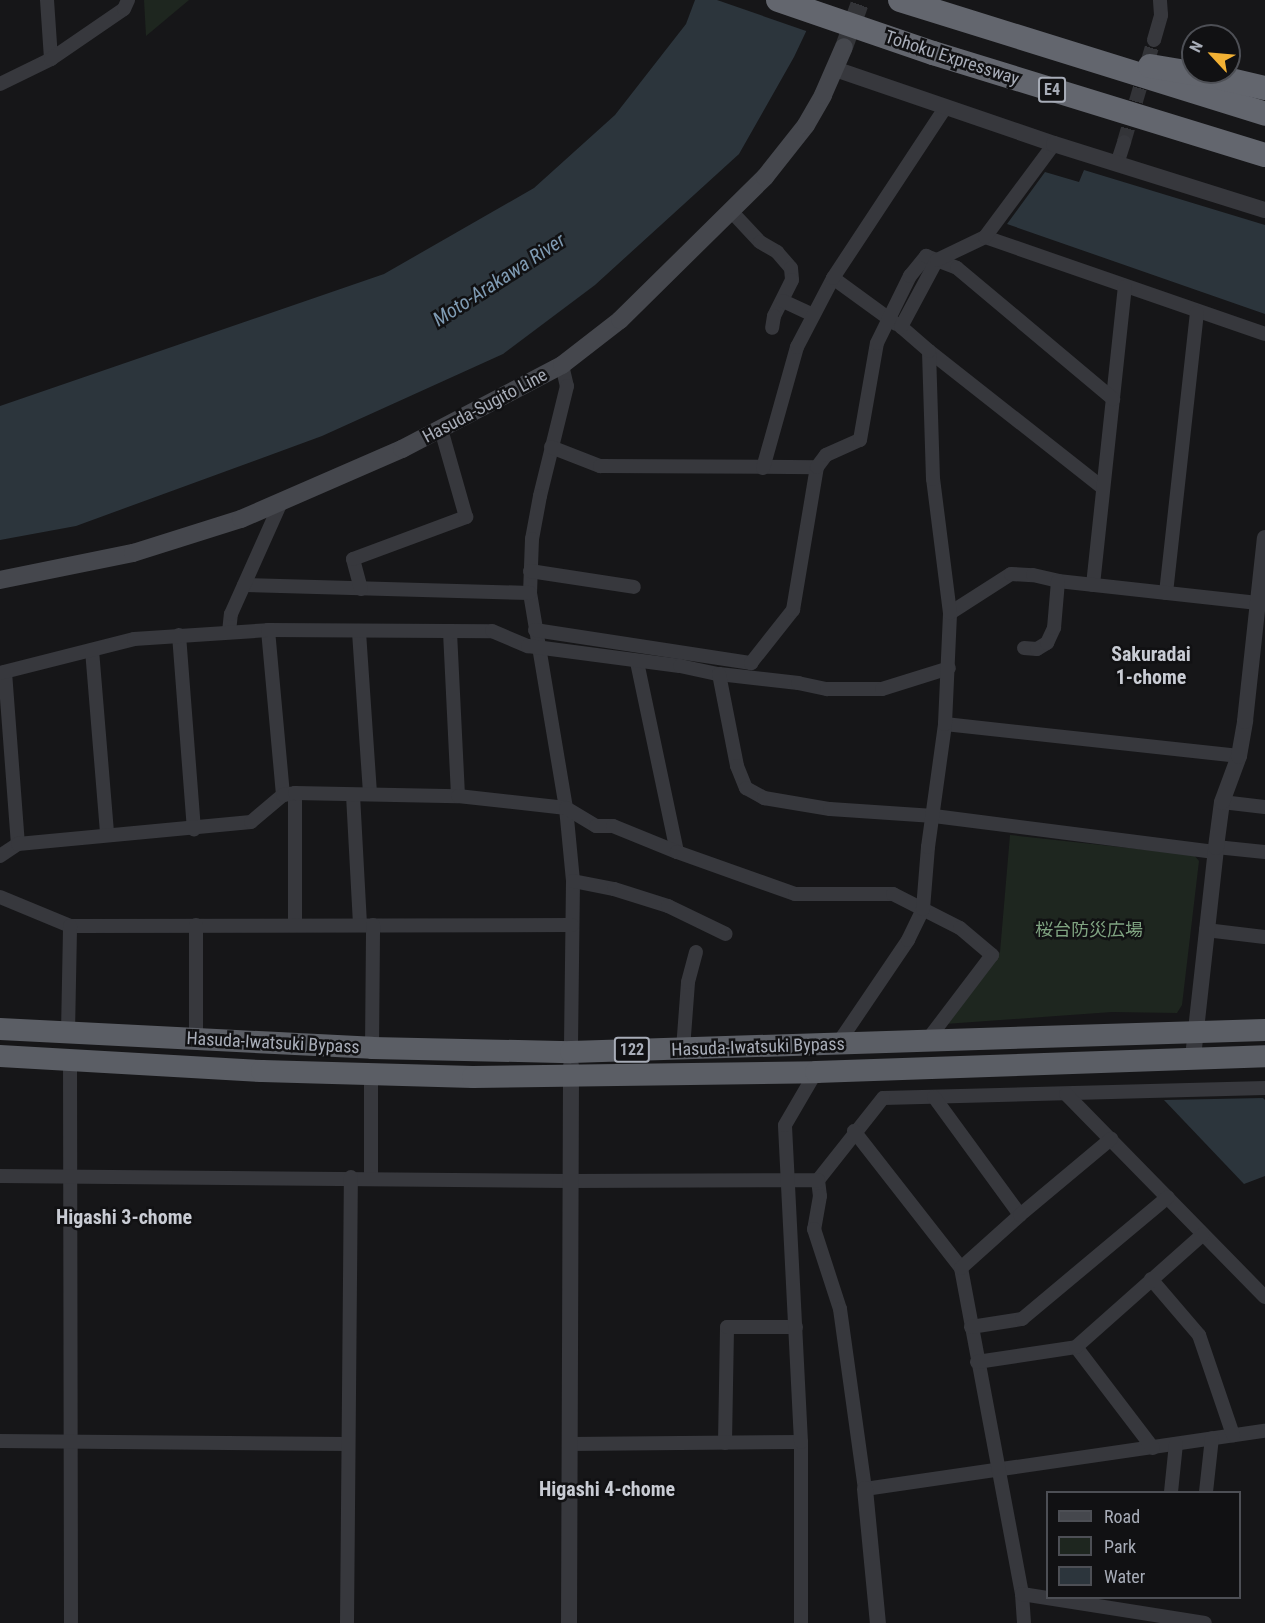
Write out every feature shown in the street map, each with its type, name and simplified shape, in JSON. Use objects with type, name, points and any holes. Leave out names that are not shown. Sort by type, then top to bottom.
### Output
[{"type":"highway","name":"Tohoku Expressway","points":[[778,0],[1265,155]]},
{"type":"highway","name":"E4","points":[[900,0],[1265,114]]},
{"type":"highway","points":[[1065,53],[1222,78],[1265,88]]},
{"type":"highway","name":"Hasuda-Iwatsuki Bypass","points":[[0,1029],[372,1048],[571,1052],[1265,1030]]},
{"type":"highway","name":"Hasuda-Iwatsuki Bypass","points":[[0,1056],[371,1075],[571,1076],[816,1072],[1265,1056]]},
{"type":"main road","name":"Hasuda-Sugito Line","points":[[0,580],[133,553],[211,530],[280,502],[441,429],[562,365],[620,320],[731,212],[788,149],[823,95],[844,47]]},
{"type":"street","points":[[47,0],[51,59]]},
{"type":"street","points":[[0,84],[51,59],[124,9],[128,0]]},
{"type":"street","points":[[1154,40],[1161,15],[1160,0]]},
{"type":"street","points":[[835,69],[1054,144],[1265,210]]},
{"type":"street","points":[[763,468],[797,347],[813,315],[832,278],[886,194],[916,155],[945,108]]},
{"type":"street","points":[[1118,164],[1124,142]]},
{"type":"street","points":[[901,327],[937,260],[985,237],[1054,144]]},
{"type":"street","points":[[731,212],[760,242],[777,252],[791,268],[792,280],[774,316],[772,328]]},
{"type":"street","points":[[985,237],[1197,313],[1265,334]]},
{"type":"street","points":[[535,630],[751,663],[793,610],[817,467],[826,455],[860,440],[877,343],[910,276],[926,256],[957,268],[1113,399]]},
{"type":"street","points":[[832,278],[901,327],[1103,488]]},
{"type":"street","points":[[1093,585],[1125,287]]},
{"type":"street","points":[[783,301],[813,315]]},
{"type":"street","points":[[1166,593],[1197,313]]},
{"type":"street","points":[[837,1045],[908,940],[923,909],[945,724],[950,613],[933,479],[929,351]]},
{"type":"street","points":[[562,365],[567,386],[551,447],[532,539],[530,593],[566,808],[573,881],[569,1623]]},
{"type":"street","points":[[361,589],[353,560],[466,517],[441,429]]},
{"type":"street","points":[[551,447],[600,466],[817,467]]},
{"type":"street","points":[[229,632],[231,614],[280,502]]},
{"type":"street","points":[[1193,1057],[1215,849],[1222,802],[1239,756],[1245,721],[1263,573],[1265,538]]},
{"type":"street","points":[[530,571],[634,587]]},
{"type":"street","points":[[950,613],[1011,574],[1034,574],[1058,581],[1258,603]]},
{"type":"street","points":[[1024,648],[1036,649],[1047,643],[1054,628],[1058,581]]},
{"type":"street","points":[[244,585],[530,593]]},
{"type":"street","points":[[18,844],[3,673],[134,639],[268,630],[492,631],[528,646],[680,666],[719,675],[798,682],[827,689],[882,689],[949,668]]},
{"type":"street","points":[[268,630],[289,794],[295,925]]},
{"type":"street","points":[[359,632],[370,794]]},
{"type":"street","points":[[450,632],[458,796]]},
{"type":"street","points":[[179,635],[194,829]]},
{"type":"street","points":[[92,650],[107,834]]},
{"type":"street","points":[[637,662],[677,852]]},
{"type":"street","points":[[719,675],[737,766],[746,788],[764,798],[830,809],[934,816],[1215,849],[1265,852]]},
{"type":"street","points":[[945,724],[1159,745],[1239,756]]},
{"type":"street","points":[[0,856],[18,844],[251,822],[289,794],[458,796],[566,808],[596,826],[613,826],[677,852],[795,894],[893,894],[960,928],[992,955],[926,1042]]},
{"type":"street","points":[[353,795],[366,925],[372,1048]]},
{"type":"street","points":[[1222,802],[1265,807]]},
{"type":"street","points":[[573,881],[668,906],[726,934]]},
{"type":"street","points":[[0,897],[70,926],[572,925]]},
{"type":"street","points":[[196,925],[196,1040]]},
{"type":"street","points":[[68,1033],[70,926]]},
{"type":"street","points":[[1206,930],[1265,937]]},
{"type":"street","points":[[683,1049],[688,982],[696,952]]},
{"type":"street","points":[[70,1059],[71,1623]]},
{"type":"street","points":[[801,1623],[801,1442],[785,1125],[816,1072]]},
{"type":"street","points":[[371,1075],[371,1178]]},
{"type":"street","points":[[878,1623],[865,1489],[840,1309],[814,1229],[820,1196],[818,1180],[854,1131],[883,1098],[1265,1088]]},
{"type":"street","points":[[1066,1095],[1265,1297]]},
{"type":"street","points":[[934,1097],[1020,1215]]},
{"type":"street","points":[[854,1131],[961,1268],[1022,1594],[1024,1623]]},
{"type":"street","points":[[961,1268],[1111,1139]]},
{"type":"street","points":[[0,1176],[570,1181],[818,1180]]},
{"type":"street","points":[[346,1623],[351,1178]]},
{"type":"street","points":[[971,1327],[1022,1319],[1168,1197]]},
{"type":"street","points":[[977,1362],[1076,1347],[1202,1235]]},
{"type":"street","points":[[1151,1279],[1199,1335],[1233,1435]]},
{"type":"street","points":[[725,1443],[727,1327],[796,1327]]},
{"type":"street","points":[[1076,1347],[1153,1448]]},
{"type":"street","points":[[865,1489],[1265,1431]]},
{"type":"street","points":[[1206,1491],[1212,1438]]},
{"type":"street","points":[[0,1441],[348,1444]]},
{"type":"street","points":[[570,1444],[801,1442]]},
{"type":"street","points":[[1171,1491],[1176,1444]]},
{"type":"street","points":[[1022,1594],[1046,1599]]},
{"type":"street","points":[[1047,1599],[1135,1617],[1204,1623]]},
{"type":"green space","points":[[144,0],[189,0],[146,36]]},
{"type":"green space","name":"桜台防災広場","points":[[1010,835],[1194,855],[1199,861],[1182,1005],[1177,1013],[1112,1012],[945,1024],[1000,952]]},
{"type":"water","name":"Moto-Arakawa River","points":[[695,0],[821,0],[794,57],[739,154],[595,285],[503,354],[322,436],[76,526],[0,540],[0,406],[384,274],[534,188],[615,115],[686,24]]},
{"type":"water","points":[[1084,170],[1265,225],[1265,314],[1007,224],[1045,172],[1079,182]]},
{"type":"water","points":[[1263,1098],[1265,1100],[1265,1176],[1244,1184],[1164,1100]]},
{"type":"pier","points":[[717,0],[824,0],[809,32]]},
{"type":"tunnel","points":[[844,47],[861,0]]},
{"type":"tunnel","points":[[1124,142],[1154,40]]},
{"type":"district","name":"Sakuradai 1-chome","points":[[1151,666]]},
{"type":"district","name":"Higashi 3-chome","points":[[124,1217]]},
{"type":"district","name":"Higashi 4-chome","points":[[607,1489]]}]
